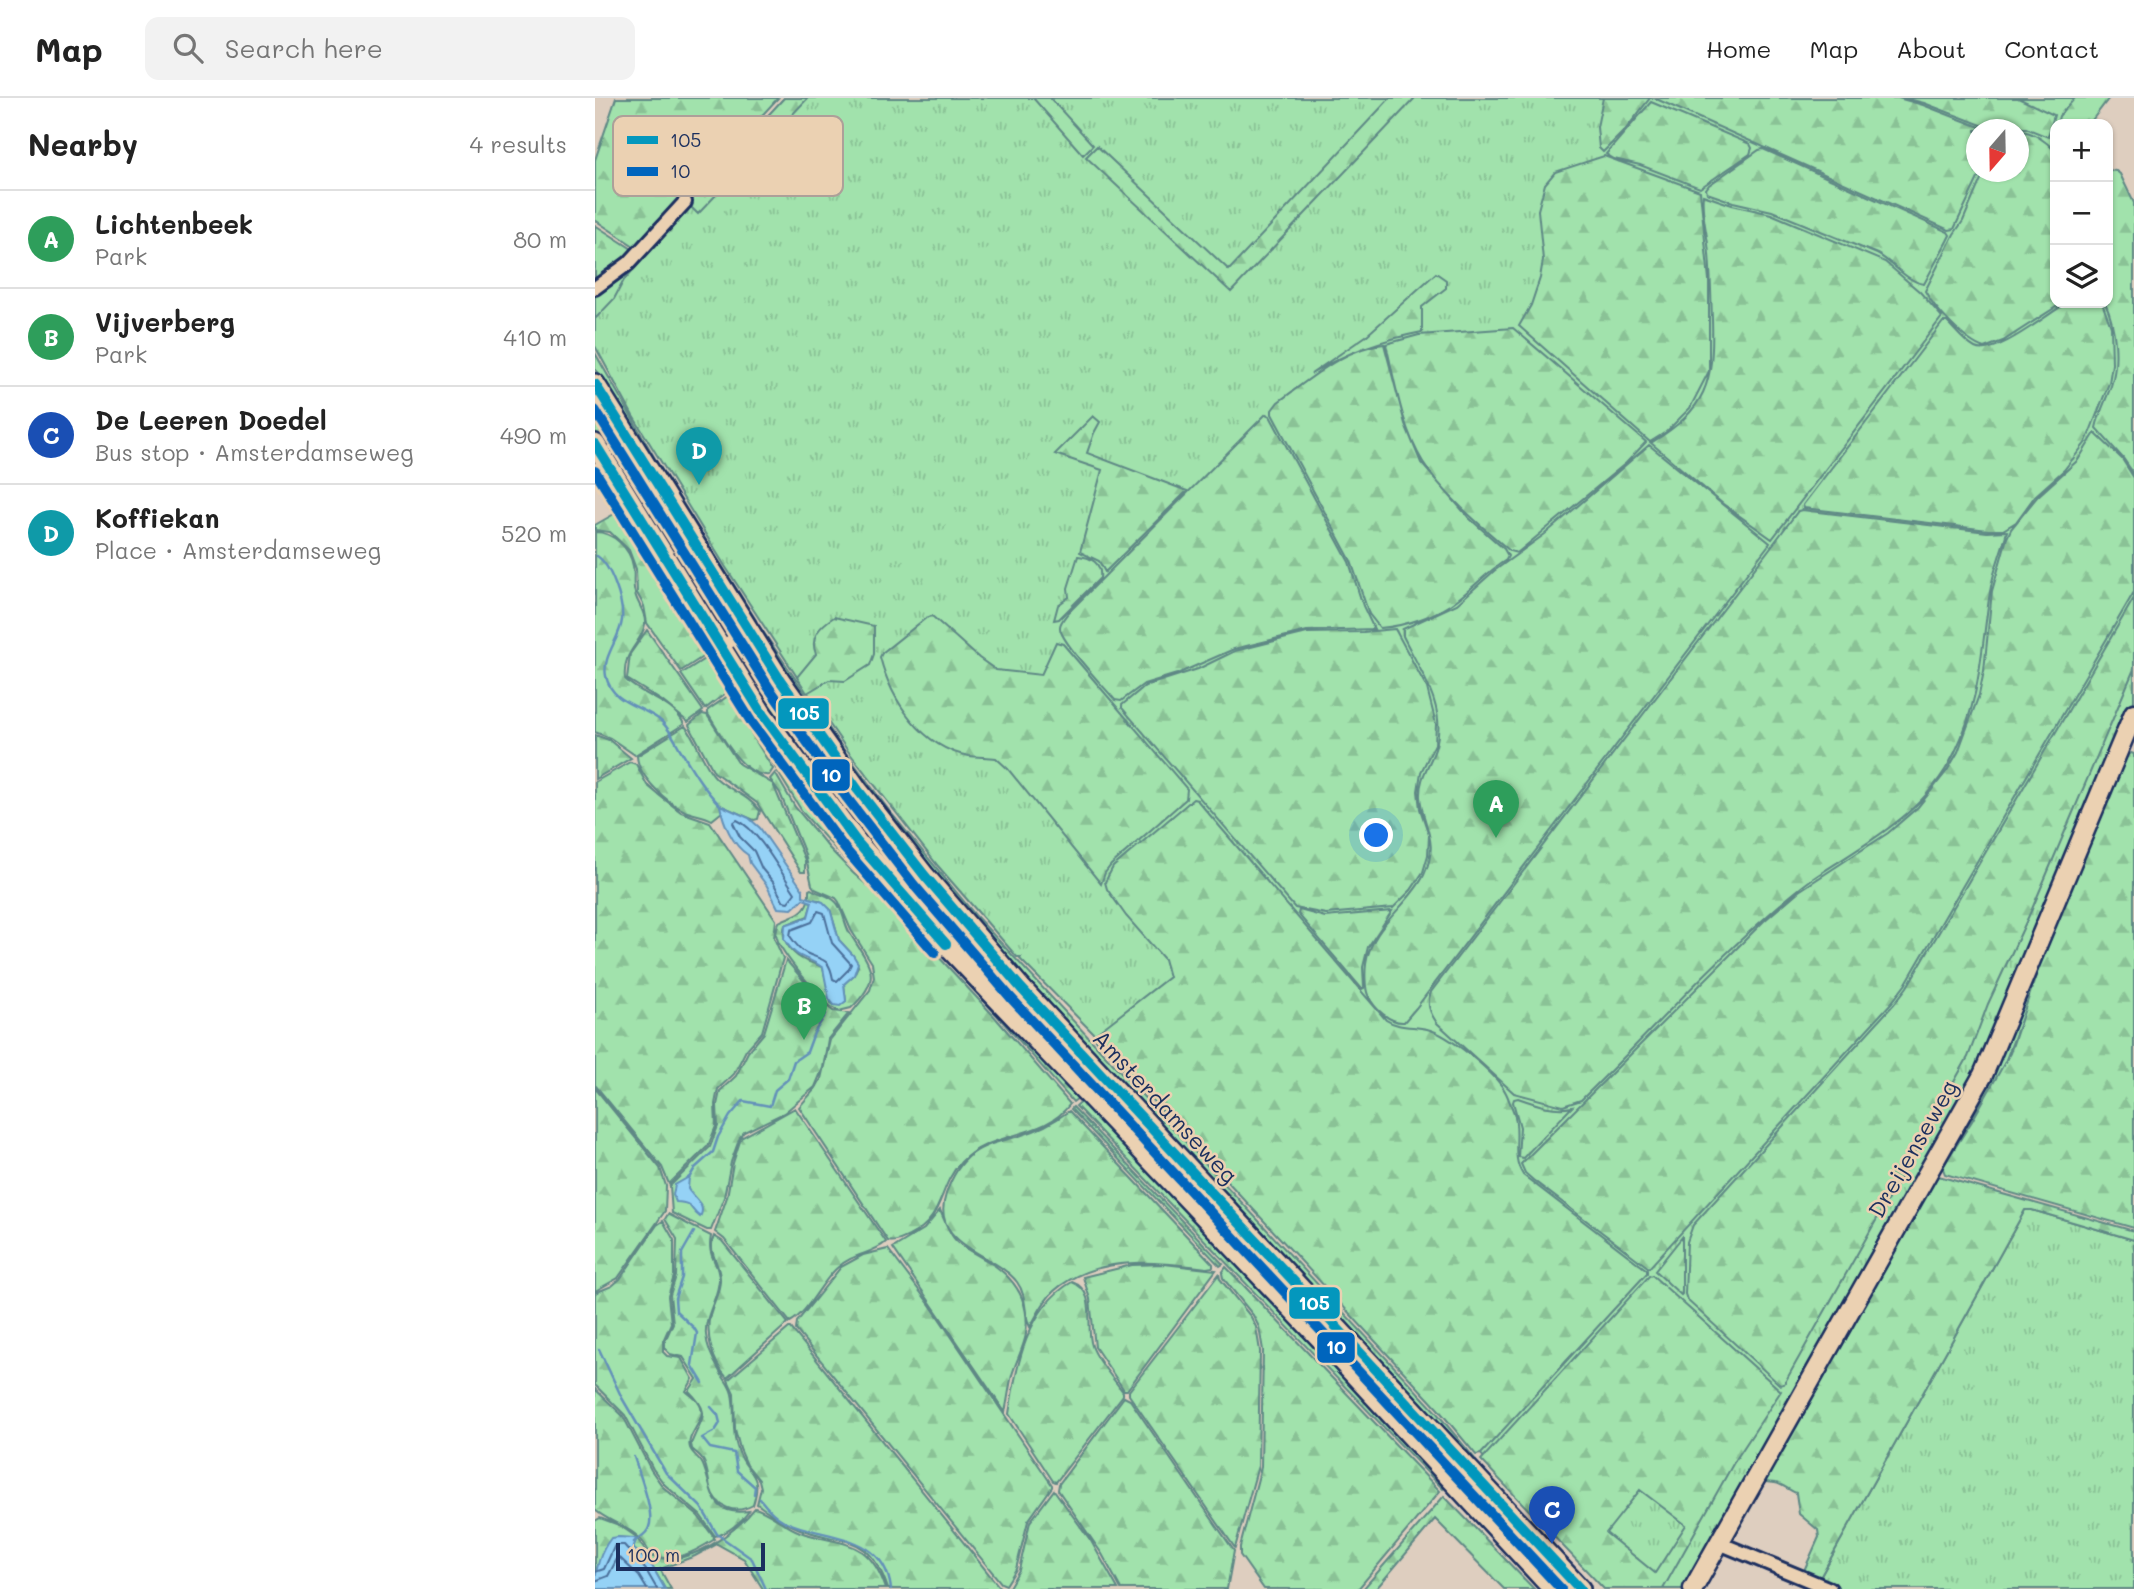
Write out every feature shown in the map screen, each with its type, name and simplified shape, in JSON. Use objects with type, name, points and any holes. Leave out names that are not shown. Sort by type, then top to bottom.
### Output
[{"type":"main road","name":"Amsterdamseweg","points":[[595,384],[780,680],[858,790],[975,936],[1580,1589]]},
{"type":"main road","name":"Amsterdamseweg","points":[[595,444],[720,648],[809,780],[902,896],[1329,1347],[1553,1589]]},
{"type":"main road","name":"Dreijenseweg","points":[[1693,1589],[1983,1075],[2134,713]]},
{"type":"street","points":[[595,288],[629,263],[685,202]]},
{"type":"street","points":[[720,648],[748,630]]},
{"type":"street","points":[[1719,1543],[1830,1589]]},
{"type":"green space","points":[[616,98],[778,98],[761,116],[613,116],[613,196],[687,196],[640,247],[634,246],[595,220],[595,160]]},
{"type":"green space","points":[[784,98],[2108,98],[2092,119],[2050,119],[2050,308],[2113,308],[2113,285],[2134,208],[2134,703],[1979,1074],[1687,1589],[1605,1589],[1095,1035],[1020,959],[1021,957],[1017,957],[938,866],[848,751],[725,566],[633,416],[595,346],[595,291],[641,255],[695,196],[843,196],[843,116],[768,116]]},
{"type":"green space","points":[[784,98],[808,98],[791,116],[767,116]]},
{"type":"green space","points":[[1033,98],[1050,98],[1093,145],[1083,155]]},
{"type":"green space","points":[[1390,98],[1415,98],[1231,292],[1086,157],[1097,146],[1229,270]]},
{"type":"green space","points":[[1603,98],[1650,98],[1625,130],[1603,152],[1599,148],[1597,127]]},
{"type":"green space","points":[[1654,98],[1898,98],[1966,122],[1966,182],[1976,182],[1954,229],[1949,230]]},
{"type":"green space","points":[[1904,98],[2018,98],[2054,115],[2050,119],[2048,137],[2029,129],[2029,119],[1966,119]]},
{"type":"green space","points":[[2075,98],[2109,98],[2093,119],[2058,119]]},
{"type":"green space","points":[[1651,102],[1750,144],[1750,154],[1700,188],[1606,154]]},
{"type":"green space","points":[[2029,133],[2050,147],[2050,308],[2054,308],[2003,341],[1984,348],[1976,345],[1951,324],[1925,291],[1963,221],[1980,182],[2029,182]]},
{"type":"green space","points":[[1763,149],[1948,232],[1950,235],[1924,284],[1912,280],[1877,254],[1772,211],[1707,193],[1709,185]]},
{"type":"green space","points":[[1604,156],[1700,191],[1709,280],[1709,371],[1690,408],[1666,432],[1650,442],[1519,326],[1531,305],[1540,278],[1543,260],[1538,210],[1545,184],[1555,172]]},
{"type":"green space","points":[[2113,171],[2120,174],[2134,203],[2134,474],[2096,428],[2113,376],[2116,355],[2112,323],[2107,308],[2113,308]]},
{"type":"green space","points":[[1703,195],[1771,214],[1885,262],[1920,292],[1942,317],[1772,539],[1723,504],[1651,443],[1684,418],[1703,392],[1708,377],[1712,320]]},
{"type":"green space","points":[[715,196],[698,214],[692,208],[693,197]]},
{"type":"green space","points":[[684,210],[688,210],[624,280],[614,299],[595,319],[595,291]]},
{"type":"green space","points":[[595,225],[634,252],[595,285]]},
{"type":"green space","points":[[1436,273],[1446,280],[1446,288],[1422,307],[1422,332],[1365,348],[1311,374],[1366,336]]},
{"type":"green space","points":[[2059,308],[2104,308],[2111,327],[2112,364],[2109,383],[2086,442],[2064,470],[2035,496],[2016,522],[2003,530],[1988,530],[1804,508],[1803,505],[1943,322],[1947,322],[1975,348],[1995,347]]},
{"type":"green space","points":[[1513,328],[1646,442],[1626,463],[1517,553],[1510,551],[1463,509],[1423,462],[1404,420],[1386,344],[1419,335]]},
{"type":"green space","points":[[1384,344],[1405,424],[1421,463],[1469,518],[1504,549],[1508,556],[1450,605],[1411,622],[1380,628],[1369,614],[1351,561],[1272,410],[1278,402],[1341,358]]},
{"type":"green space","points":[[595,353],[657,462],[756,620],[751,622],[595,369]]},
{"type":"green space","points":[[595,397],[740,627],[726,639],[652,527],[595,432]]},
{"type":"green space","points":[[1266,414],[1270,416],[1349,562],[1363,606],[1374,629],[1307,631],[1234,649],[1177,674],[1144,684],[1121,701],[1115,700],[1067,642],[1060,627],[1062,621]]},
{"type":"green space","points":[[1093,416],[1100,422],[1087,453],[1187,491],[1105,572],[1099,561],[1080,552],[1102,470],[1055,454]]},
{"type":"green space","points":[[2095,433],[2122,459],[2134,478],[2134,592],[1905,985],[1649,1268],[1533,1180],[1525,1173],[1521,1164],[1764,921],[1799,891],[1888,833],[1918,807],[1947,771],[1958,752],[1979,695],[1992,591],[2007,538],[2037,497],[2078,460]]},
{"type":"green space","points":[[1649,445],[1770,543],[1416,1008],[1404,1022],[1388,1018],[1378,1010],[1368,995],[1366,964],[1375,938],[1417,886],[1429,863],[1431,843],[1420,790],[1436,746],[1438,731],[1435,703],[1403,636],[1403,629],[1457,604],[1494,571],[1545,534]]},
{"type":"green space","points":[[608,494],[614,494],[631,521],[643,533],[685,602],[684,609],[710,652],[717,654],[999,1009],[995,1013],[894,904],[855,871],[803,813],[662,576],[643,551]]},
{"type":"green space","points":[[1798,511],[1987,532],[2007,531],[1991,584],[1975,693],[1964,732],[1955,752],[1943,773],[1912,809],[1875,838],[1808,882],[1778,907],[1718,961],[1581,1100],[1563,1106],[1514,1093],[1437,1023],[1429,1008],[1431,992]]},
{"type":"green space","points":[[616,513],[640,553],[659,577],[704,656],[681,671],[647,623],[644,606],[637,593],[636,569],[629,550],[610,532],[595,530],[595,525]]},
{"type":"green space","points":[[595,532],[614,538],[628,553],[634,569],[634,590],[644,615],[643,631],[626,661],[625,679],[665,704],[684,724],[635,755],[610,738],[595,732]]},
{"type":"green space","points":[[1078,556],[1095,562],[1100,578],[1059,619],[1054,620],[1058,605],[1069,597],[1068,588]]},
{"type":"green space","points":[[2134,598],[2134,669],[2032,909],[1988,1004],[1968,1057],[1784,1384],[1780,1385],[1687,1300],[1687,1242],[1693,1225],[1907,987]]},
{"type":"green space","points":[[932,616],[996,670],[1041,675],[1056,642],[1063,644],[1187,789],[1186,799],[1111,865],[1101,884],[1008,769],[996,758],[969,756],[937,743],[911,720],[901,705],[880,657],[926,618]]},
{"type":"green space","points":[[834,617],[874,626],[874,654],[870,665],[845,681],[829,680],[807,693],[797,677],[816,654],[814,642],[817,632]]},
{"type":"green space","points":[[760,627],[846,753],[891,813],[975,915],[1436,1412],[1475,1459],[1470,1464],[1419,1409],[1396,1377],[1331,1313],[1163,1134],[907,845],[787,671],[756,634]]},
{"type":"green space","points":[[1395,629],[1427,688],[1436,724],[1435,744],[1421,772],[1418,791],[1420,809],[1429,835],[1428,855],[1423,872],[1411,890],[1393,908],[1326,914],[1295,908],[1122,705],[1145,686],[1198,669],[1235,651],[1307,633]]},
{"type":"green space","points":[[647,630],[703,711],[688,722],[662,701],[627,679],[630,654]]},
{"type":"green space","points":[[747,638],[854,793],[1462,1470],[1457,1475],[958,950],[813,776],[730,646]]},
{"type":"green space","points":[[706,658],[726,693],[705,709],[681,674]]},
{"type":"green space","points":[[728,696],[773,769],[769,775],[759,774],[741,762],[708,714],[708,710]]},
{"type":"green space","points":[[702,714],[707,715],[739,764],[773,784],[805,860],[805,872],[801,872],[757,803],[714,772],[689,725]]},
{"type":"green space","points":[[685,726],[711,772],[760,811],[758,819],[754,820],[720,805],[722,812],[712,820],[688,812],[670,802],[648,780],[642,772],[637,756]]},
{"type":"green space","points":[[595,735],[609,740],[631,758],[595,779]]},
{"type":"green space","points":[[2134,754],[2134,1228],[1945,1174],[1940,1161],[1944,1165],[2010,1053],[2049,937],[2125,755]]},
{"type":"green space","points":[[630,762],[636,764],[647,785],[681,812],[710,822],[776,920],[774,938],[783,958],[762,1032],[746,1050],[734,1074],[718,1089],[715,1104],[716,1126],[708,1146],[669,1184],[662,1167],[595,1085],[595,782]]},
{"type":"green space","points":[[775,773],[795,807],[829,848],[891,906],[993,1015],[1070,1104],[1059,1116],[1046,1124],[987,1144],[973,1152],[953,1172],[929,1220],[909,1236],[896,1241],[888,1241],[799,1107],[821,1079],[830,1040],[870,990],[874,977],[872,963],[851,930],[839,902],[812,885],[805,854],[780,793],[770,779]]},
{"type":"green space","points":[[1193,799],[1197,800],[1386,1020],[1436,1032],[1459,1046],[1492,1075],[1506,1093],[1514,1113],[1517,1160],[1523,1175],[1647,1270],[1481,1454],[1476,1455],[1438,1409],[1093,1036],[1169,977],[1164,959],[1126,916],[1105,882],[1113,867]]},
{"type":"green space","points":[[811,889],[831,898],[838,905],[870,970],[868,987],[851,1008],[839,1011],[831,1007],[792,964],[777,938],[779,922],[800,912],[808,901],[812,902],[808,916],[785,925],[785,940],[798,956],[823,968],[831,1003],[834,1005],[846,1001],[844,984],[854,975],[858,966],[853,955],[839,940],[830,909],[819,900],[809,899]]},
{"type":"green space","points":[[1299,910],[1325,917],[1392,911],[1368,947],[1363,967],[1364,988],[1362,989],[1298,914]]},
{"type":"green space","points":[[2049,937],[2002,1070],[1943,1165],[1940,1161]]},
{"type":"green space","points":[[786,960],[822,1002],[833,1011],[849,1013],[828,1039],[823,1068],[815,1087],[784,1113],[744,1132],[740,1137],[731,1162],[724,1197],[711,1230],[707,1230],[672,1213],[670,1186],[710,1147],[718,1126],[717,1105],[720,1091],[736,1076],[748,1052],[764,1033]]},
{"type":"green space","points":[[999,1009],[1082,1095],[1073,1102],[995,1013]]},
{"type":"green space","points":[[595,1088],[660,1168],[666,1186],[665,1211],[618,1278],[595,1291]]},
{"type":"green space","points":[[1085,1098],[1448,1483],[1443,1489],[1076,1106]]},
{"type":"green space","points":[[1518,1098],[1538,1105],[1572,1107],[1523,1158],[1518,1157],[1520,1127],[1513,1102]]},
{"type":"green space","points":[[1073,1107],[1223,1264],[1220,1266],[1071,1109]]},
{"type":"green space","points":[[795,1108],[886,1242],[837,1268],[803,1312],[790,1322],[724,1239],[715,1232],[727,1197],[741,1138]]},
{"type":"green space","points":[[1069,1111],[1213,1267],[1127,1263],[1089,1271],[1054,1291],[1030,1327],[1023,1293],[1017,1282],[1007,1272],[955,1237],[947,1225],[943,1211],[946,1194],[959,1167],[977,1150],[1035,1131]]},
{"type":"green space","points":[[1935,1175],[2134,1231],[2134,1240],[2025,1210],[1818,1581],[1802,1575],[1819,1537],[1818,1530],[1799,1514],[1796,1493],[1778,1484],[1759,1480]]},
{"type":"green space","points":[[940,1210],[953,1237],[963,1247],[998,1268],[1013,1283],[1023,1301],[1026,1334],[1012,1375],[1005,1412],[893,1248],[924,1229]]},
{"type":"green space","points":[[2025,1210],[2134,1240],[2134,1589],[1838,1589],[1818,1581]]},
{"type":"green space","points":[[668,1214],[711,1236],[710,1249],[718,1271],[719,1284],[707,1320],[706,1335],[713,1357],[732,1394],[737,1447],[755,1479],[756,1494],[753,1505],[746,1508],[727,1508],[721,1505],[713,1494],[705,1463],[692,1449],[691,1444],[703,1416],[701,1405],[689,1391],[697,1379],[683,1357],[670,1354],[664,1348],[673,1323],[670,1295],[676,1276],[677,1239],[665,1219]]},
{"type":"green space","points":[[663,1221],[674,1240],[674,1276],[668,1296],[671,1323],[663,1341],[663,1352],[667,1356],[681,1358],[693,1379],[686,1391],[697,1401],[702,1414],[689,1442],[690,1448],[703,1465],[712,1493],[720,1506],[736,1512],[749,1511],[734,1526],[715,1536],[700,1515],[665,1485],[653,1469],[625,1415],[595,1385],[595,1293],[612,1286],[620,1279],[657,1225]]},
{"type":"green space","points":[[714,1236],[722,1241],[788,1323],[727,1378],[714,1357],[709,1340],[710,1315],[720,1283],[712,1247]]},
{"type":"green space","points":[[1682,1237],[1682,1294],[1681,1295],[1655,1271]]},
{"type":"green space","points":[[888,1249],[930,1305],[1052,1485],[1028,1521],[1016,1569],[1006,1585],[1001,1583],[796,1330],[797,1322],[841,1267],[863,1255]]},
{"type":"green space","points":[[1164,1264],[1216,1270],[1127,1390],[1124,1390],[1095,1347],[1090,1299],[1083,1277],[1132,1265]]},
{"type":"green space","points":[[1226,1267],[1440,1491],[1358,1589],[1264,1589],[1240,1555],[1261,1467],[1263,1350],[1259,1327],[1253,1315],[1223,1278],[1222,1273]]},
{"type":"green space","points":[[1219,1274],[1220,1279],[1251,1317],[1256,1327],[1260,1351],[1258,1466],[1235,1548],[1129,1395],[1129,1391]]},
{"type":"green space","points":[[1652,1275],[1781,1391],[1733,1464],[1663,1589],[1604,1589],[1481,1460]],"holes":[[[1640,1490],[1686,1525],[1655,1573],[1606,1533]]]},
{"type":"green space","points":[[1072,1282],[1080,1287],[1088,1301],[1092,1346],[1123,1395],[1056,1482],[1009,1414],[1020,1358],[1034,1323],[1044,1307]]},
{"type":"green space","points":[[789,1328],[1001,1589],[888,1589],[881,1570],[864,1549],[843,1540],[794,1527],[757,1504],[761,1488],[740,1449],[735,1429],[734,1393],[728,1380]]},
{"type":"green space","points":[[595,1389],[623,1416],[651,1470],[663,1487],[698,1516],[715,1539],[682,1556],[665,1558],[649,1552],[639,1537],[595,1510]]},
{"type":"green space","points":[[1124,1397],[1130,1400],[1234,1551],[1227,1589],[1121,1589],[1102,1554],[1058,1490],[1059,1484]]},
{"type":"green space","points":[[1054,1490],[1091,1541],[1118,1589],[1008,1589],[1019,1570],[1030,1522]]},
{"type":"green space","points":[[1444,1496],[1534,1589],[1504,1589],[1435,1519],[1376,1589],[1363,1589]]},
{"type":"green space","points":[[755,1508],[800,1532],[852,1546],[862,1552],[879,1572],[886,1589],[763,1589],[744,1559],[717,1544],[695,1556],[660,1569],[671,1589],[665,1589],[652,1566],[633,1548],[630,1539],[618,1537],[598,1565],[595,1583],[595,1521],[600,1518],[619,1525],[635,1536],[650,1556],[675,1559],[700,1551],[724,1537]]},
{"type":"water","points":[[720,805],[749,818],[760,828],[803,890],[803,896],[823,902],[830,909],[839,940],[858,963],[854,975],[844,984],[846,1001],[840,1006],[834,1005],[829,999],[823,968],[798,955],[784,939],[785,925],[808,917],[812,902],[803,899],[792,909],[778,908],[767,886],[750,863],[748,855],[729,833]]},
{"type":"water","points":[[689,1177],[688,1189],[701,1206],[700,1217],[688,1205],[676,1202],[673,1195],[675,1185]]},
{"type":"water","points":[[611,1538],[635,1538],[633,1548],[652,1566],[665,1589],[595,1589],[601,1556]]},
{"type":"waterway","points":[[597,556],[612,576],[622,613],[621,627],[605,669],[609,686],[622,699],[665,725],[699,779],[721,806]]},
{"type":"waterway","points":[[689,1178],[695,1168],[713,1152],[730,1116],[743,1101],[770,1106],[775,1090],[788,1079],[794,1061],[807,1052],[814,1033],[826,1014]]},
{"type":"waterway","points":[[694,1232],[682,1253],[682,1277],[675,1298],[676,1311],[697,1333],[692,1365],[703,1383]]},
{"type":"waterway","points":[[599,1349],[622,1398],[666,1473],[701,1507],[717,1534],[752,1559],[766,1589]]},
{"type":"waterway","points":[[711,1407],[718,1415],[720,1423],[715,1431],[702,1438],[710,1448],[734,1453],[737,1471],[755,1487],[754,1494]]},
{"type":"waterway","points":[[634,1457],[646,1493],[650,1521],[647,1532],[634,1542]]},
{"type":"waterway","points":[[760,1499],[771,1512],[784,1521],[864,1547],[877,1557],[886,1570],[891,1589]]},
{"type":"transit line","name":"105","points":[[595,384],[780,680],[858,790],[925,876],[1021,988],[1580,1589]]},
{"type":"transit line","name":"10","points":[[595,410],[769,688],[847,798],[914,885],[1011,998],[1561,1589]]},
{"type":"transit line","name":"105","points":[[595,444],[763,715],[856,841],[946,944]]},
{"type":"transit line","name":"10","points":[[595,471],[752,723],[845,849],[935,953]]},
{"type":"place","name":"Koffiekan","points":[[699,485]]},
{"type":"place","name":"Lichtenbeek","points":[[1496,838]]},
{"type":"place","name":"Vijverberg","points":[[804,1040]]},
{"type":"place","name":"De Leeren Doedel","points":[[1552,1544]]}]
